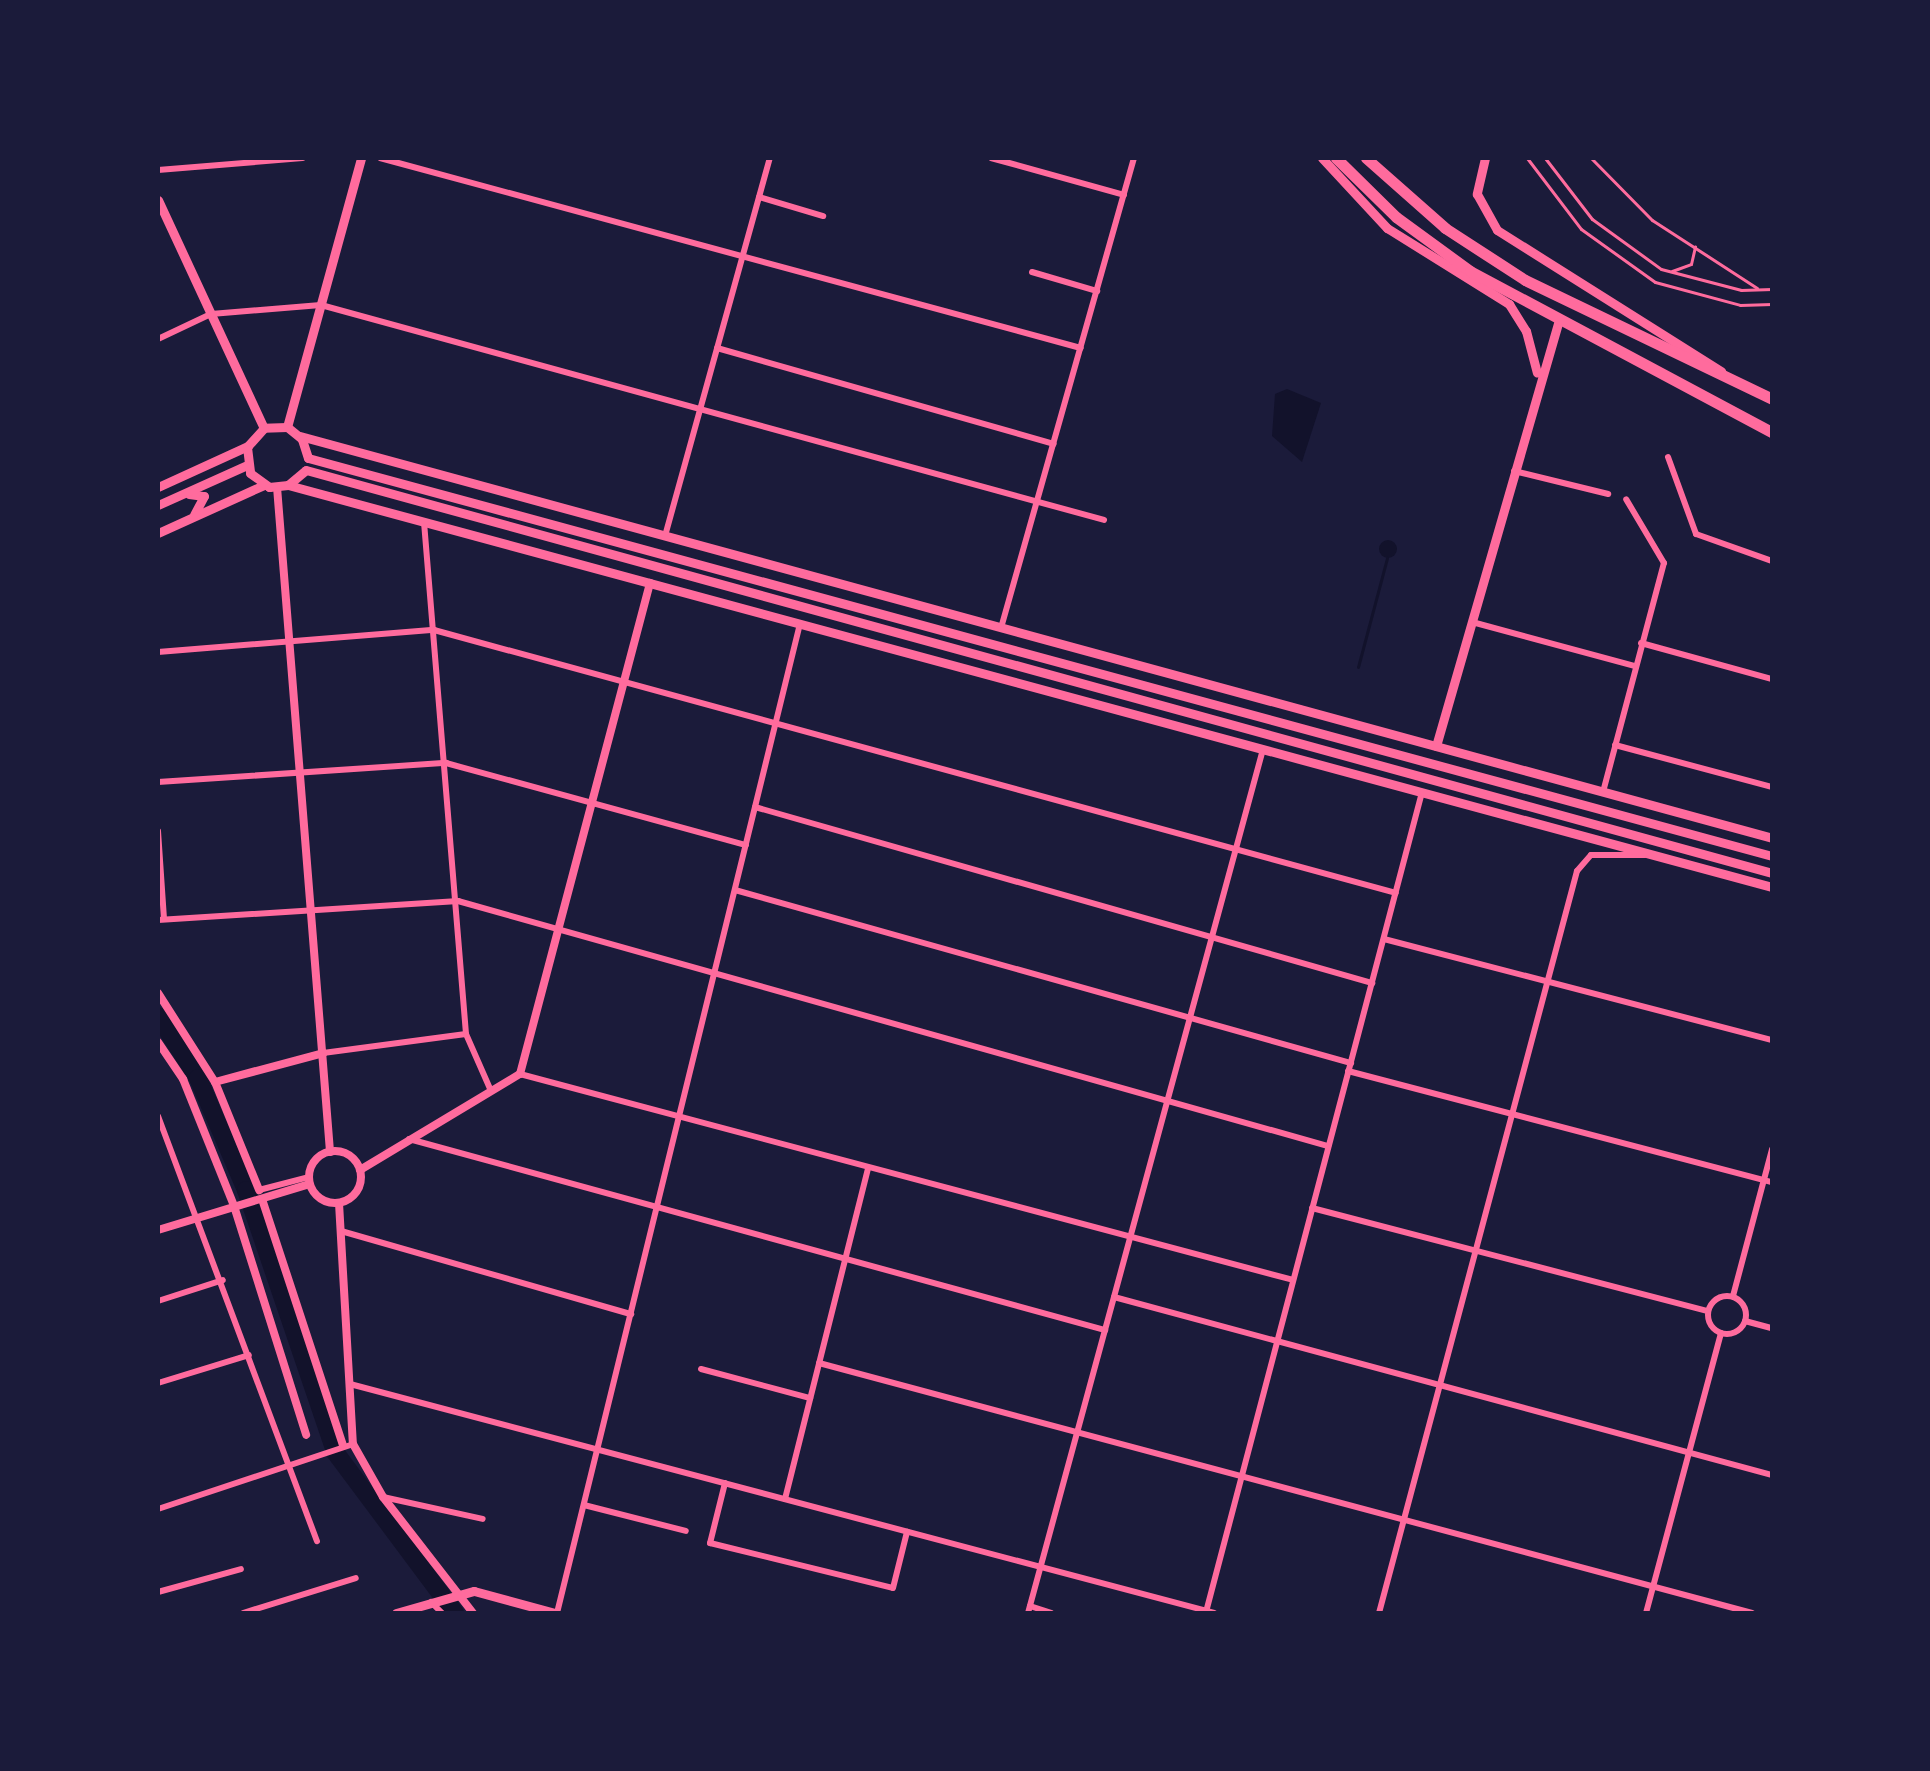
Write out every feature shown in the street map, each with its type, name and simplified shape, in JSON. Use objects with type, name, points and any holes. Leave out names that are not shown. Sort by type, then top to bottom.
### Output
[{"type":"highway","points":[[1336,158],[1396,217],[1558,322],[1772,432]]},
{"type":"highway","points":[[1366,158],[1445,228],[1525,280],[1772,399]]},
{"type":"main road","points":[[287,427],[361,158]]},
{"type":"main road","points":[[1322,158],[1387,228],[1509,304],[1526,331],[1538,376]]},
{"type":"main road","points":[[1485,158],[1477,194],[1497,230],[1740,384]]},
{"type":"main road","points":[[158,200],[264,428]]},
{"type":"main road","points":[[1436,746],[1538,376],[1558,322]]},
{"type":"main road","points":[[158,487],[248,446],[264,428],[287,427],[300,436],[1772,838]]},
{"type":"main road","points":[[300,436],[308,458],[1772,856]]},
{"type":"main road","points":[[248,446],[247,465],[264,485]]},
{"type":"main road","points":[[158,505],[247,465]]},
{"type":"main road","points":[[288,485],[306,470],[1772,873]]},
{"type":"main road","points":[[158,533],[264,485],[288,485],[1653,855],[1772,884]]},
{"type":"main road","points":[[178,496],[204,496],[192,517]]},
{"type":"main road","points":[[1155,701],[1179,727]]},
{"type":"main road","points":[[396,1613],[474,1591],[556,1613]]},
{"type":"street","points":[[158,170],[303,158]]},
{"type":"street","points":[[380,158],[1081,348]]},
{"type":"street","points":[[665,536],[770,158]]},
{"type":"street","points":[[991,158],[1124,195]]},
{"type":"street","points":[[1001,628],[1134,158]]},
{"type":"street","points":[[759,197],[823,216]]},
{"type":"street","points":[[1032,272],[1097,291]]},
{"type":"street","points":[[158,339],[211,314],[321,305],[1104,520]]},
{"type":"street","points":[[717,348],[1054,444]]},
{"type":"street","points":[[1668,457],[1696,534],[1772,561]]},
{"type":"street","points":[[1513,471],[1608,494]]},
{"type":"street","points":[[158,1230],[309,1180],[330,1152],[277,487]]},
{"type":"street","points":[[1603,792],[1664,563],[1626,499]]},
{"type":"street","points":[[424,522],[458,901],[466,1034],[491,1091]]},
{"type":"street","points":[[309,1180],[317,1197],[339,1203],[354,1195],[360,1170],[520,1074],[650,583]]},
{"type":"street","points":[[1472,622],[1635,666]]},
{"type":"street","points":[[556,1613],[800,624]]},
{"type":"street","points":[[158,652],[434,630],[1396,893]]},
{"type":"street","points":[[1641,643],[1772,679]]},
{"type":"street","points":[[1615,745],[1772,787]]},
{"type":"street","points":[[1051,1613],[1029,1610],[1263,749]]},
{"type":"street","points":[[158,782],[446,763],[746,845]]},
{"type":"street","points":[[350,1384],[1209,1612],[1241,1479],[1422,792]]},
{"type":"street","points":[[755,807],[1372,983]]},
{"type":"street","points":[[158,831],[161,920],[311,907],[458,901],[716,968],[1167,1102],[1328,1146]]},
{"type":"street","points":[[1379,1613],[1546,981],[1584,859],[1653,855]]},
{"type":"street","points":[[735,890],[1511,1113],[1772,1182]]},
{"type":"street","points":[[1384,939],[1772,1040]]},
{"type":"street","points":[[158,993],[215,1082],[260,1194],[348,1445],[455,1594],[473,1613]]},
{"type":"street","points":[[215,1082],[323,1053],[466,1034]]},
{"type":"street","points":[[158,1042],[183,1079],[234,1206],[306,1435]]},
{"type":"street","points":[[520,1074],[679,1119],[1293,1280]]},
{"type":"street","points":[[158,1116],[201,1216],[286,1463],[317,1541]]},
{"type":"street","points":[[409,1139],[1105,1330]]},
{"type":"street","points":[[1733,1296],[1772,1149]]},
{"type":"street","points":[[330,1152],[345,1153],[360,1170]]},
{"type":"street","points":[[785,1499],[868,1169]]},
{"type":"street","points":[[339,1203],[350,1384],[348,1445]]},
{"type":"street","points":[[1312,1208],[1708,1311],[1721,1333],[1646,1613]]},
{"type":"street","points":[[341,1231],[631,1314]]},
{"type":"street","points":[[158,1301],[223,1280]]},
{"type":"street","points":[[1708,1311],[1714,1300],[1733,1296]]},
{"type":"street","points":[[1733,1296],[1746,1309],[1745,1321]]},
{"type":"street","points":[[1114,1297],[1772,1475]]},
{"type":"street","points":[[1721,1333],[1745,1321],[1772,1328]]},
{"type":"street","points":[[158,1383],[249,1355]]},
{"type":"street","points":[[819,1363],[1078,1431],[1403,1523],[1752,1613]]},
{"type":"street","points":[[701,1369],[810,1398]]},
{"type":"street","points":[[158,1509],[323,1450],[348,1445]]},
{"type":"street","points":[[725,1483],[710,1543],[893,1588],[907,1532]]},
{"type":"street","points":[[383,1497],[483,1519]]},
{"type":"street","points":[[584,1505],[686,1531]]},
{"type":"street","points":[[158,1592],[241,1569]]},
{"type":"street","points":[[243,1613],[356,1578]]},
{"type":"street","points":[[432,1602],[442,1613]]},
{"type":"lane","points":[[1527,158],[1581,229],[1633,270],[1699,297],[1772,304]]},
{"type":"lane","points":[[1545,158],[1592,219],[1669,272],[1772,289]]},
{"type":"lane","points":[[1591,158],[1652,220],[1758,289]]},
{"type":"lane","points":[[1669,272],[1691,264],[1695,246]]},
{"type":"shaded area","points":[[1287,389],[1321,403],[1302,462],[1272,436],[1275,394]]},
{"type":"shaded area","points":[[1388,540],[1397,549],[1388,558],[1379,549]]},
{"type":"waterway","points":[[1358,667],[1387,558]]},
{"type":"waterway","points":[[158,1016],[198,1078],[246,1190],[335,1452],[455,1613]]}]
